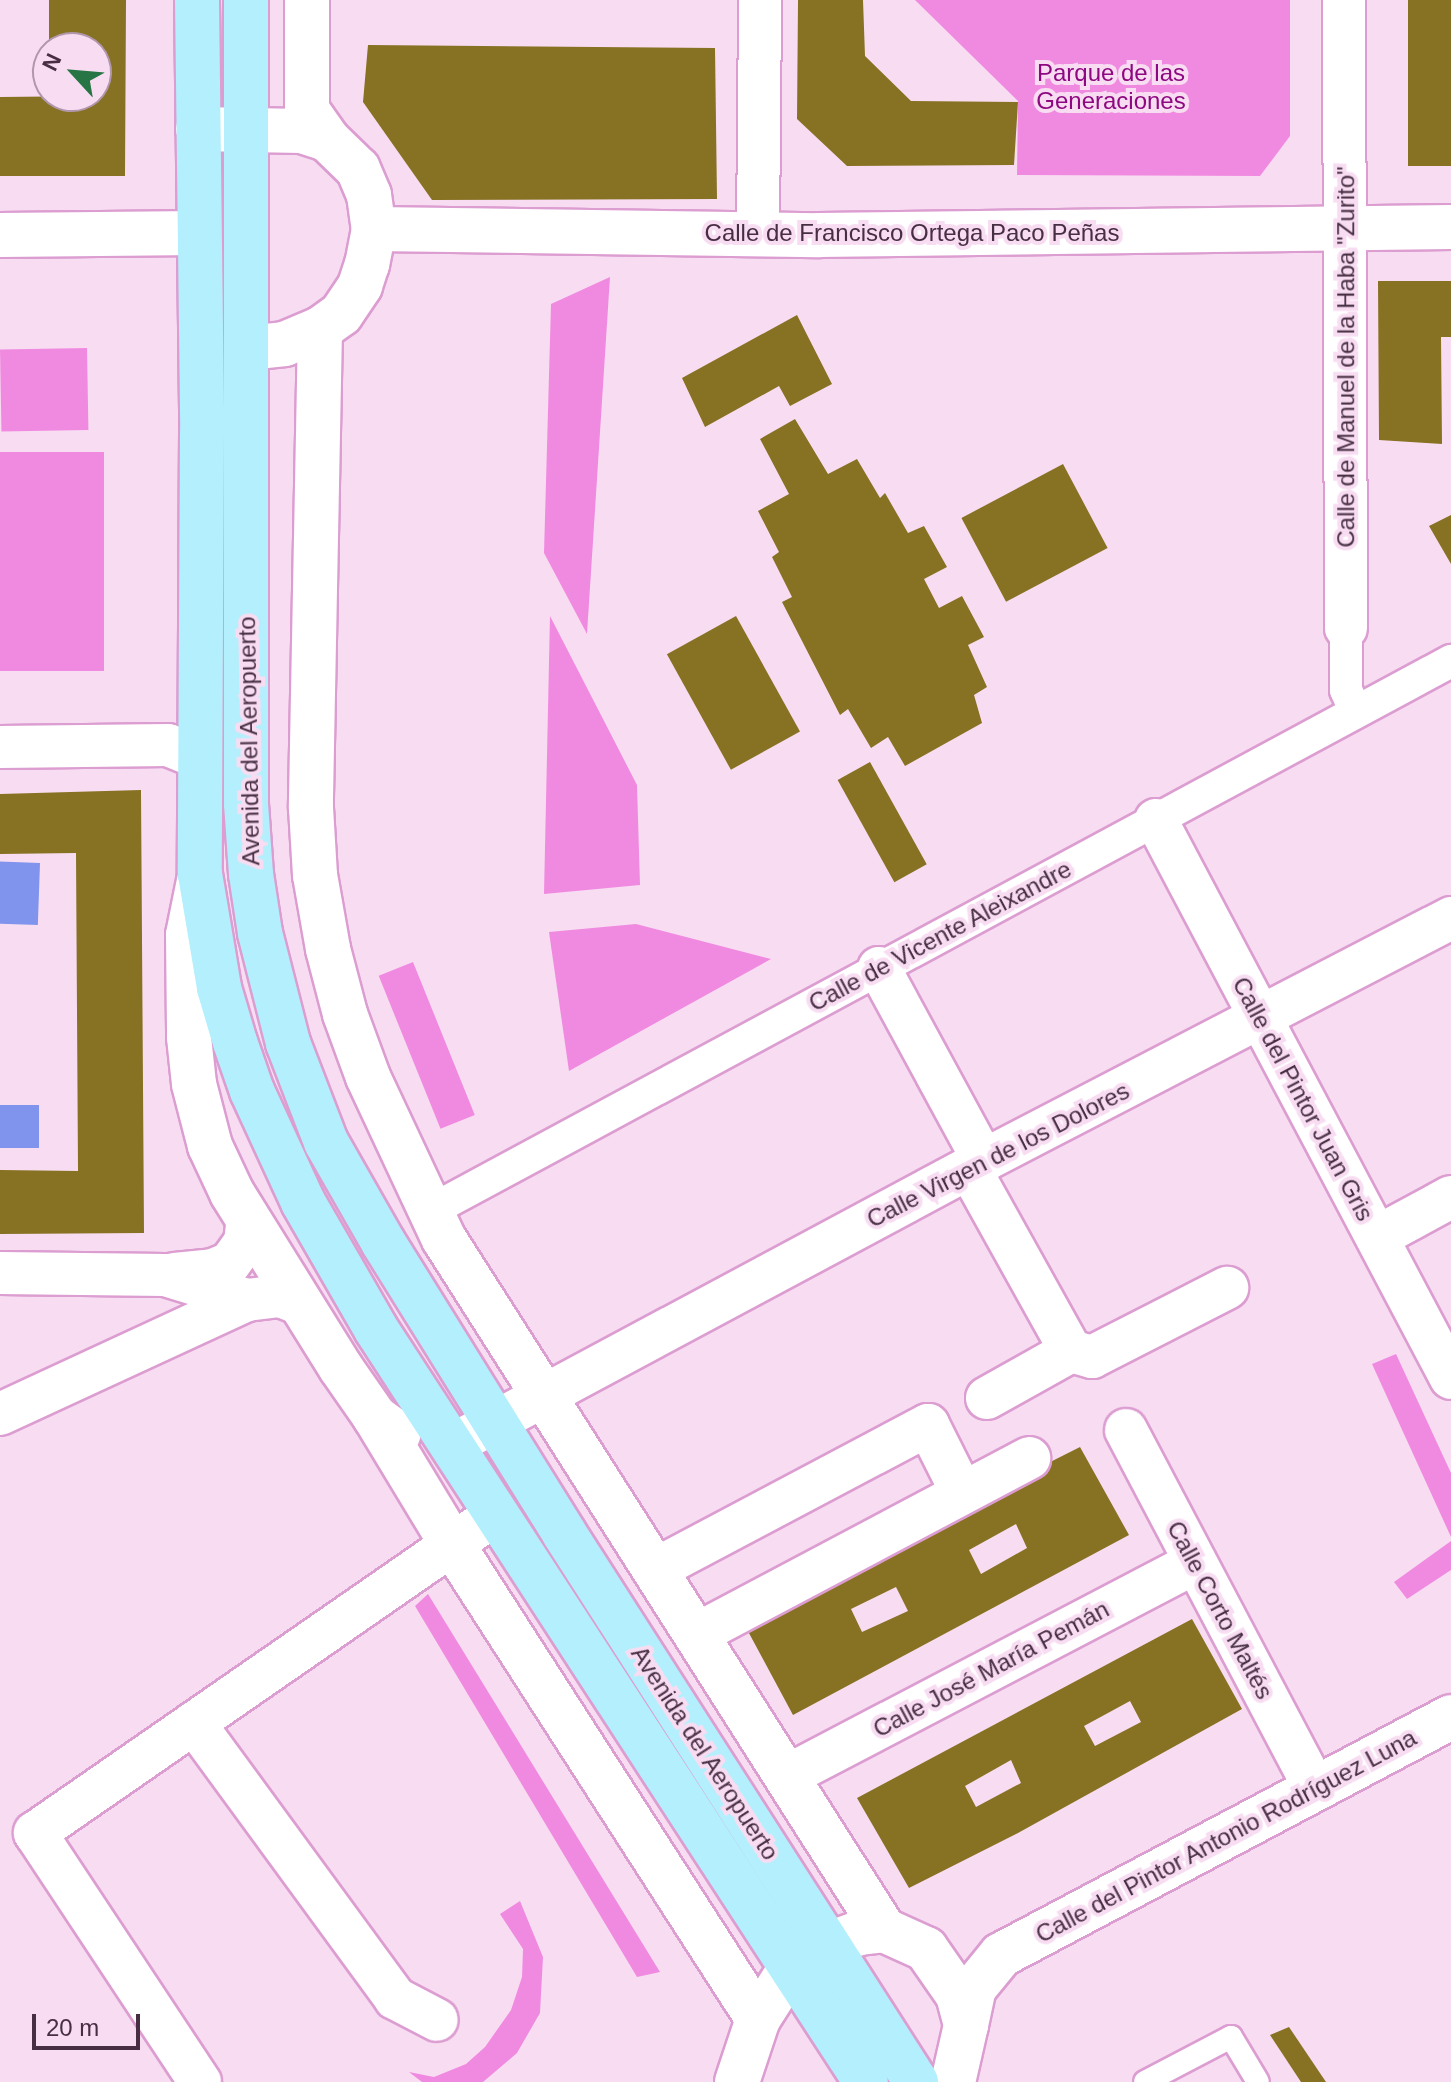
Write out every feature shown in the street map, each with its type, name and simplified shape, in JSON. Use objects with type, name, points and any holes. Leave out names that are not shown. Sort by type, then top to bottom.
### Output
[{"type":"main road","name":"Avenida del Aeropuerto","points":[[197,0],[202,433],[198,757],[200,874],[219,988],[252,1091],[279,1153],[376,1329],[866,2082]]},
{"type":"main road","name":"Avenida del Aeropuerto","points":[[246,0],[249,348],[246,804],[251,874],[270,985],[304,1091],[326,1142],[383,1242],[916,2082]]},
{"type":"street","points":[[249,348],[285,344],[320,329],[341,314],[360,286],[374,229],[369,195],[358,169],[327,139],[307,110],[307,0]]},
{"type":"street","points":[[758,234],[760,0]]},
{"type":"street","name":"Calle de Manuel de la Haba \"Zurito\"","points":[[1344,0],[1346,690],[1356,712]]},
{"type":"street","points":[[198,129],[302,131],[327,139]]},
{"type":"street","name":"Calle de Francisco Ortega Paco Peñas","points":[[374,229],[758,234],[1451,227]]},
{"type":"street","points":[[0,235],[199,233]]},
{"type":"street","points":[[320,329],[310,741],[315,875],[328,949],[345,1014],[368,1077],[430,1211],[467,1276],[546,1394],[884,1930],[860,1933],[829,1944],[790,1969],[758,2019],[737,2082]]},
{"type":"street","name":"Calle de Vicente Aleixandre","points":[[430,1211],[1451,661]]},
{"type":"street","points":[[0,747],[168,745],[198,757]]},
{"type":"street","name":"Calle del Pintor Juan Gris","points":[[1156,820],[1259,1020],[1451,1378]]},
{"type":"street","name":"Avenida del Aeropuerto","points":[[200,874],[188,935],[189,1037],[194,1084],[219,1169],[452,1544],[758,2019]]},
{"type":"street","name":"Calle Virgen de los Dolores","points":[[546,1394],[977,1164],[1451,918]]},
{"type":"street","points":[[879,968],[1071,1351]]},
{"type":"street","points":[[1377,1237],[1451,1197]]},
{"type":"street","points":[[0,1273],[200,1273],[230,1263],[245,1242],[248,1219]]},
{"type":"street","points":[[165,1275],[247,1300]]},
{"type":"street","points":[[987,1398],[1071,1351],[1092,1357],[1227,1288]]},
{"type":"street","points":[[0,1414],[247,1300],[280,1296],[301,1304]]},
{"type":"street","points":[[452,1445],[546,1394]]},
{"type":"street","name":"Avenida del Aeropuerto","points":[[375,1417],[415,1443],[434,1448],[452,1445]]},
{"type":"street","points":[[656,1569],[928,1425],[962,1493]]},
{"type":"street","name":"Calle Corto Maltés","points":[[1126,1430],[1315,1789]]},
{"type":"street","points":[[697,1634],[1029,1458]]},
{"type":"street","points":[[200,2082],[35,1833],[496,1514]]},
{"type":"street","name":"Calle José María Pemán","points":[[787,1776],[1195,1563]]},
{"type":"street","name":"Calle del Pintor Antonio Rodríguez Luna","points":[[953,2082],[974,1988],[1001,1955],[1451,1717]]},
{"type":"street","points":[[194,1723],[395,1998],[437,2020]]},
{"type":"street","name":"Calle del Pintor Antonio Rodríguez Luna","points":[[884,1930],[926,1949],[958,1957],[1001,1955]]},
{"type":"street","points":[[926,1949],[958,1995],[966,2025]]},
{"type":"lane","points":[[1145,2082],[1231,2037],[1258,2082]]},
{"type":"green space","name":"Parque de las Generaciones","points":[[915,0],[1290,0],[1290,136],[1260,176],[1017,175],[1018,101]]},
{"type":"green space","points":[[610,277],[587,634],[544,553],[551,304]]},
{"type":"green space","points":[[87,348],[88,430],[1,432],[0,350]]},
{"type":"green space","points":[[0,452],[104,452],[104,671],[0,671]]},
{"type":"green space","points":[[550,616],[637,785],[640,885],[544,894]]},
{"type":"green space","points":[[636,924],[771,959],[569,1071],[549,932]]},
{"type":"green space","points":[[413,962],[475,1115],[441,1129],[379,976]]},
{"type":"green space","points":[[1396,1354],[1451,1473],[1451,1537],[1372,1364]]},
{"type":"green space","points":[[1451,1541],[1451,1570],[1407,1599],[1394,1582]]},
{"type":"green space","points":[[428,1594],[660,1972],[637,1977],[415,1606]]},
{"type":"green space","points":[[520,1901],[543,1957],[540,2013],[517,2053],[483,2082],[422,2082],[409,2072],[434,2077],[466,2064],[485,2047],[511,2010],[522,1977],[523,1949],[500,1914]]},
{"type":"water","points":[[0,862],[40,863],[38,925],[0,924]]},
{"type":"water","points":[[0,1105],[39,1105],[39,1148],[0,1148]]},
{"type":"building","points":[[49,0],[126,0],[125,176],[0,176],[0,97],[32,97],[32,112],[112,112],[112,32],[49,32]]},
{"type":"building","points":[[798,0],[863,0],[865,56],[911,101],[1018,102],[1014,165],[847,166],[797,119]]},
{"type":"building","points":[[1408,0],[1451,0],[1451,166],[1408,166]]},
{"type":"building","points":[[368,45],[715,48],[717,199],[432,200],[363,102]]},
{"type":"building","points":[[1378,281],[1451,281],[1451,337],[1441,337],[1442,444],[1379,440]]},
{"type":"building","points":[[797,315],[832,384],[790,406],[779,386],[705,427],[682,378]]},
{"type":"building","points":[[795,419],[828,474],[857,459],[880,498],[885,493],[908,533],[924,526],[947,567],[924,579],[939,608],[962,596],[984,637],[968,645],[987,687],[974,695],[982,723],[905,766],[888,737],[871,748],[848,709],[840,715],[782,602],[792,597],[772,557],[779,552],[758,511],[789,494],[760,439]]},
{"type":"building","points":[[1063,464],[1108,548],[1006,602],[961,518]]},
{"type":"building","points":[[1451,515],[1451,564],[1429,526]]},
{"type":"building","points":[[736,616],[800,731],[731,770],[667,654]]},
{"type":"building","points":[[870,762],[927,864],[894,882],[838,780]]},
{"type":"building","points":[[141,790],[144,1233],[0,1234],[0,1170],[78,1171],[76,853],[0,854],[0,794]]},
{"type":"building","points":[[1080,1447],[1129,1535],[793,1715],[743,1622],[855,1560]],"holes":[[[1016,1524],[1027,1548],[981,1574],[969,1550]],[[896,1587],[908,1611],[862,1632],[851,1609]]]},
{"type":"building","points":[[1192,1619],[1242,1709],[1018,1833],[909,1888],[857,1798]],"holes":[[[1130,1701],[1141,1722],[1095,1746],[1084,1726]],[[1011,1760],[1021,1783],[976,1807],[965,1786]]]},
{"type":"building","points":[[1289,2027],[1326,2082],[1301,2082],[1270,2035]]}]
